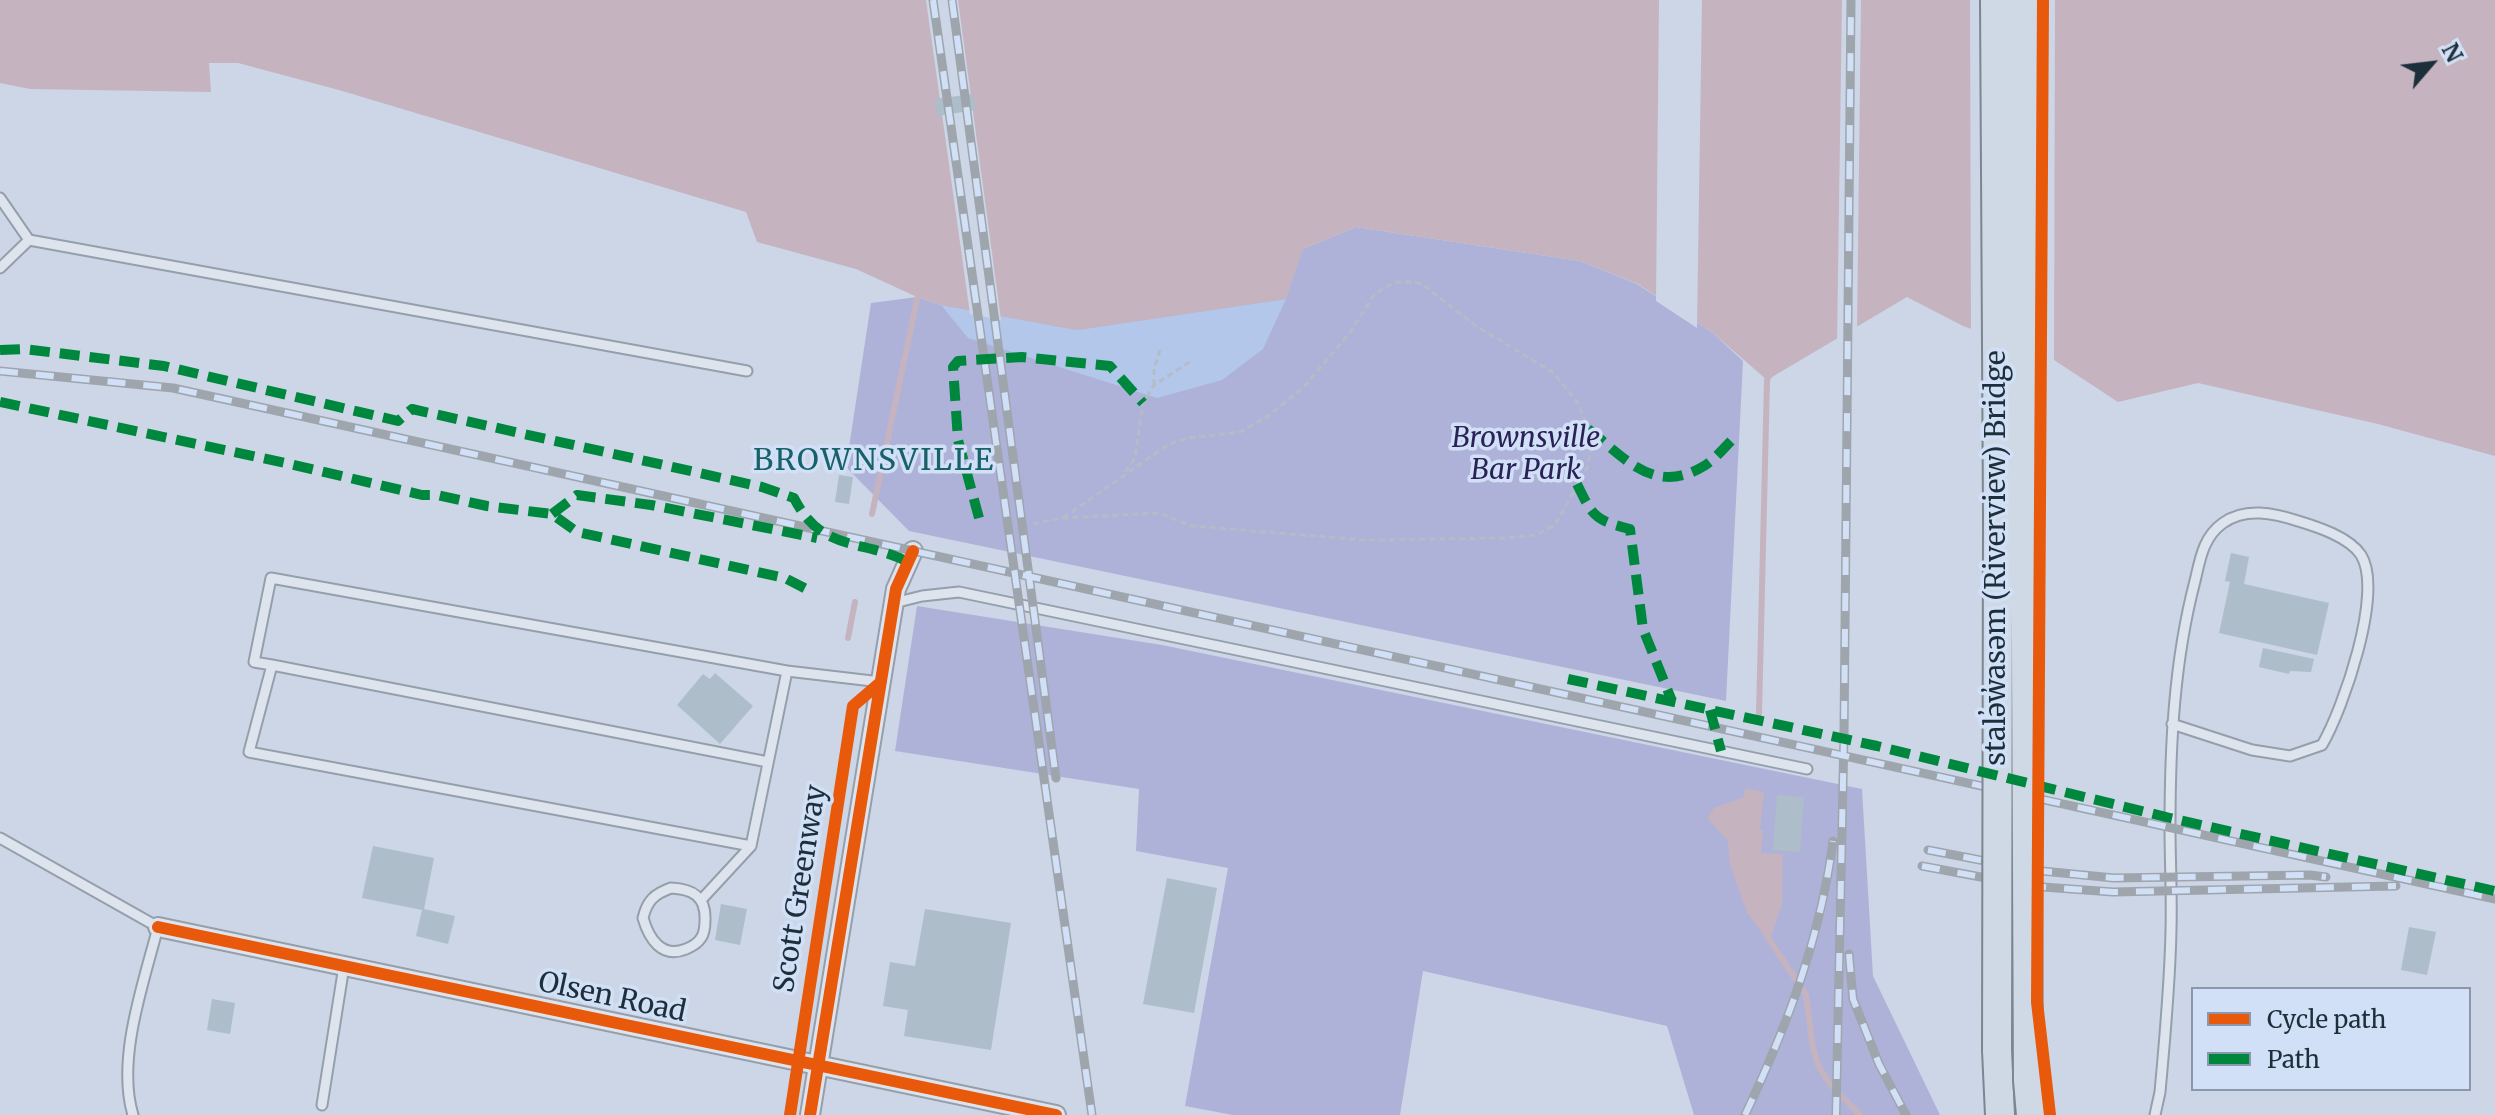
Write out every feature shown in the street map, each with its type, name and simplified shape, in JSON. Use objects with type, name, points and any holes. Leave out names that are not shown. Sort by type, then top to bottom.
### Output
[{"type":"main road","name":"stal̕əw̓asəm (Riverview) Bridge","points":[[1995,0],[1997,1050],[2000,1115]]},
{"type":"main road","name":"stal̕əw̓asəm (Riverview) Bridge","points":[[2023,0],[2028,1064],[2031,1115]]},
{"type":"street","points":[[810,1115],[893,604],[896,589],[913,551]]},
{"type":"street","name":"Olsen Road","points":[[158,927],[818,1065],[991,1108],[1053,1115]]},
{"type":"lane","points":[[0,198],[29,240],[747,371]]},
{"type":"lane","points":[[0,268],[29,240]]},
{"type":"lane","points":[[2155,1115],[2160,1092],[2172,928],[2172,724],[2186,615],[2205,543],[2222,523],[2244,513],[2276,513],[2316,526],[2360,553],[2368,572],[2362,637],[2335,723],[2322,745],[2290,756],[2252,750],[2172,724]]},
{"type":"lane","points":[[768,762],[254,662],[271,578],[787,671],[881,682]]},
{"type":"lane","points":[[893,604],[922,596],[959,592],[1807,769]]},
{"type":"lane","points":[[272,665],[249,752],[751,846]]},
{"type":"lane","points":[[702,899],[751,846],[787,671]]},
{"type":"lane","points":[[0,838],[158,927],[130,1032],[129,1100],[133,1115]]},
{"type":"lane","points":[[671,888],[693,892],[702,899],[705,908],[702,937],[684,951],[661,950],[653,942],[643,918],[650,900],[659,892],[671,888]]},
{"type":"lane","points":[[322,1105],[344,966]]},
{"type":"path","points":[[1033,524],[1063,518],[1159,513],[1192,526],[1364,540],[1536,535],[1558,520],[1588,466],[1591,447],[1578,403],[1554,373],[1476,326],[1422,284],[1398,282],[1374,295],[1350,332],[1304,387],[1268,416],[1240,432],[1188,438],[1169,444],[1063,518]]},
{"type":"path","points":[[1154,385],[1154,369],[1160,350]]},
{"type":"path","points":[[1123,475],[1135,458],[1143,403],[1154,385],[1191,361]]},
{"type":"green space","name":"Brownsville Bar Park","points":[[1356,227],[1580,261],[1637,284],[1713,333],[1743,361],[1726,701],[909,531],[846,467],[871,303],[917,297],[941,305],[1303,249]]},
{"type":"green space","points":[[917,606],[1162,645],[1862,789],[1873,976],[1940,1115],[1694,1115],[1667,1026],[1423,971],[1400,1115],[1233,1115],[1185,1106],[1228,868],[1136,851],[1139,789],[895,751]]},
{"type":"sand","points":[[1286,299],[1263,349],[1222,380],[1157,398],[968,338],[941,305],[1077,330]]},
{"type":"shaded area","points":[[0,0],[2495,0],[2495,456],[2378,424],[2198,383],[2118,402],[2048,356],[1963,326],[1907,297],[1767,380],[1713,333],[1638,284],[1580,261],[1356,227],[1303,249],[1286,299],[1077,330],[941,305],[856,269],[757,242],[746,212],[339,90],[238,63],[209,63],[211,92],[30,89],[0,83]]},
{"type":"shaded area","points":[[1745,788],[1764,792],[1761,853],[1783,854],[1782,904],[1769,942],[1747,913],[1730,864],[1728,841],[1707,818],[1714,808],[1744,797]]},
{"type":"pier","points":[[926,0],[958,0],[1001,320],[970,314]]},
{"type":"pier","points":[[1659,0],[1702,0],[1697,328],[1656,301]]},
{"type":"pier","points":[[1842,0],[1861,0],[1857,330],[1837,342]]},
{"type":"pier","points":[[1970,0],[2055,0],[2054,364],[1971,333]]},
{"type":"building","points":[[973,94],[976,110],[937,116],[935,99]]},
{"type":"building","points":[[839,475],[853,477],[849,504],[835,502]]},
{"type":"building","points":[[2231,553],[2249,557],[2244,584],[2329,603],[2317,655],[2219,633],[2230,582],[2225,581]]},
{"type":"building","points":[[2263,648],[2314,659],[2311,672],[2290,671],[2289,674],[2259,667]]},
{"type":"building","points":[[715,673],[753,706],[720,744],[677,705],[703,674],[710,679]]},
{"type":"building","points":[[1777,795],[1804,797],[1800,852],[1773,850]]},
{"type":"building","points":[[373,846],[434,858],[424,909],[455,916],[448,944],[416,936],[422,910],[362,898]]},
{"type":"building","points":[[1167,878],[1217,888],[1194,1013],[1143,1004]]},
{"type":"building","points":[[721,904],[747,909],[740,945],[715,940]]},
{"type":"building","points":[[925,909],[1011,923],[991,1050],[904,1036],[908,1010],[883,1006],[890,962],[915,966]]},
{"type":"building","points":[[2409,927],[2436,932],[2427,975],[2401,970]]},
{"type":"building","points":[[212,999],[235,1003],[230,1034],[207,1030]]},
{"type":"waterway","points":[[872,514],[919,290]]},
{"type":"waterway","points":[[1759,714],[1767,380],[1770,374]]},
{"type":"waterway","points":[[848,638],[855,602]]},
{"type":"waterway","points":[[1767,936],[1806,995],[1818,1065],[1829,1083],[1860,1115]]},
{"type":"railway","points":[[933,0],[1092,1115]]},
{"type":"railway","points":[[952,0],[1056,778]]},
{"type":"railway","points":[[1836,1115],[1844,734],[1851,0]]},
{"type":"railway","points":[[0,371],[173,388],[2495,899]]},
{"type":"railway","points":[[1745,1115],[1775,1049],[1811,948],[1833,841]]},
{"type":"railway","points":[[1928,850],[2032,870],[2114,878],[2326,877]]},
{"type":"railway","points":[[1922,866],[2029,886],[2113,892],[2396,886]]},
{"type":"railway","points":[[1849,954],[1853,999],[1879,1064],[1906,1115]]},
{"type":"marked path","points":[[0,350],[24,349],[164,366],[398,421],[412,409],[762,487],[794,498],[805,516],[830,536],[908,562]]},
{"type":"marked path","points":[[979,518],[958,440],[953,367],[958,361],[1022,357],[1110,366],[1143,403]]},
{"type":"marked path","points":[[0,402],[422,495],[552,514],[577,532],[785,578],[812,592]]},
{"type":"marked path","points":[[1588,429],[1641,470],[1670,477],[1704,466],[1732,440]]},
{"type":"marked path","points":[[1577,484],[1596,516],[1630,529],[1643,629],[1672,701]]},
{"type":"marked path","points":[[552,514],[577,495],[651,505],[817,538]]},
{"type":"marked path","points":[[1568,679],[1877,746],[2170,818],[2495,891]]},
{"type":"marked path","points":[[1710,710],[1721,751]]},
{"type":"cycle path","points":[[2043,0],[2037,1002],[2050,1115]]},
{"type":"cycle path","points":[[810,1115],[896,589],[913,551]]},
{"type":"cycle path","name":"Scott Greenway","points":[[790,1115],[853,706],[881,682]]},
{"type":"cycle path","points":[[158,927],[1056,1115]]},
{"type":"district","name":"BROWNSVILLE","points":[[874,462]]}]
